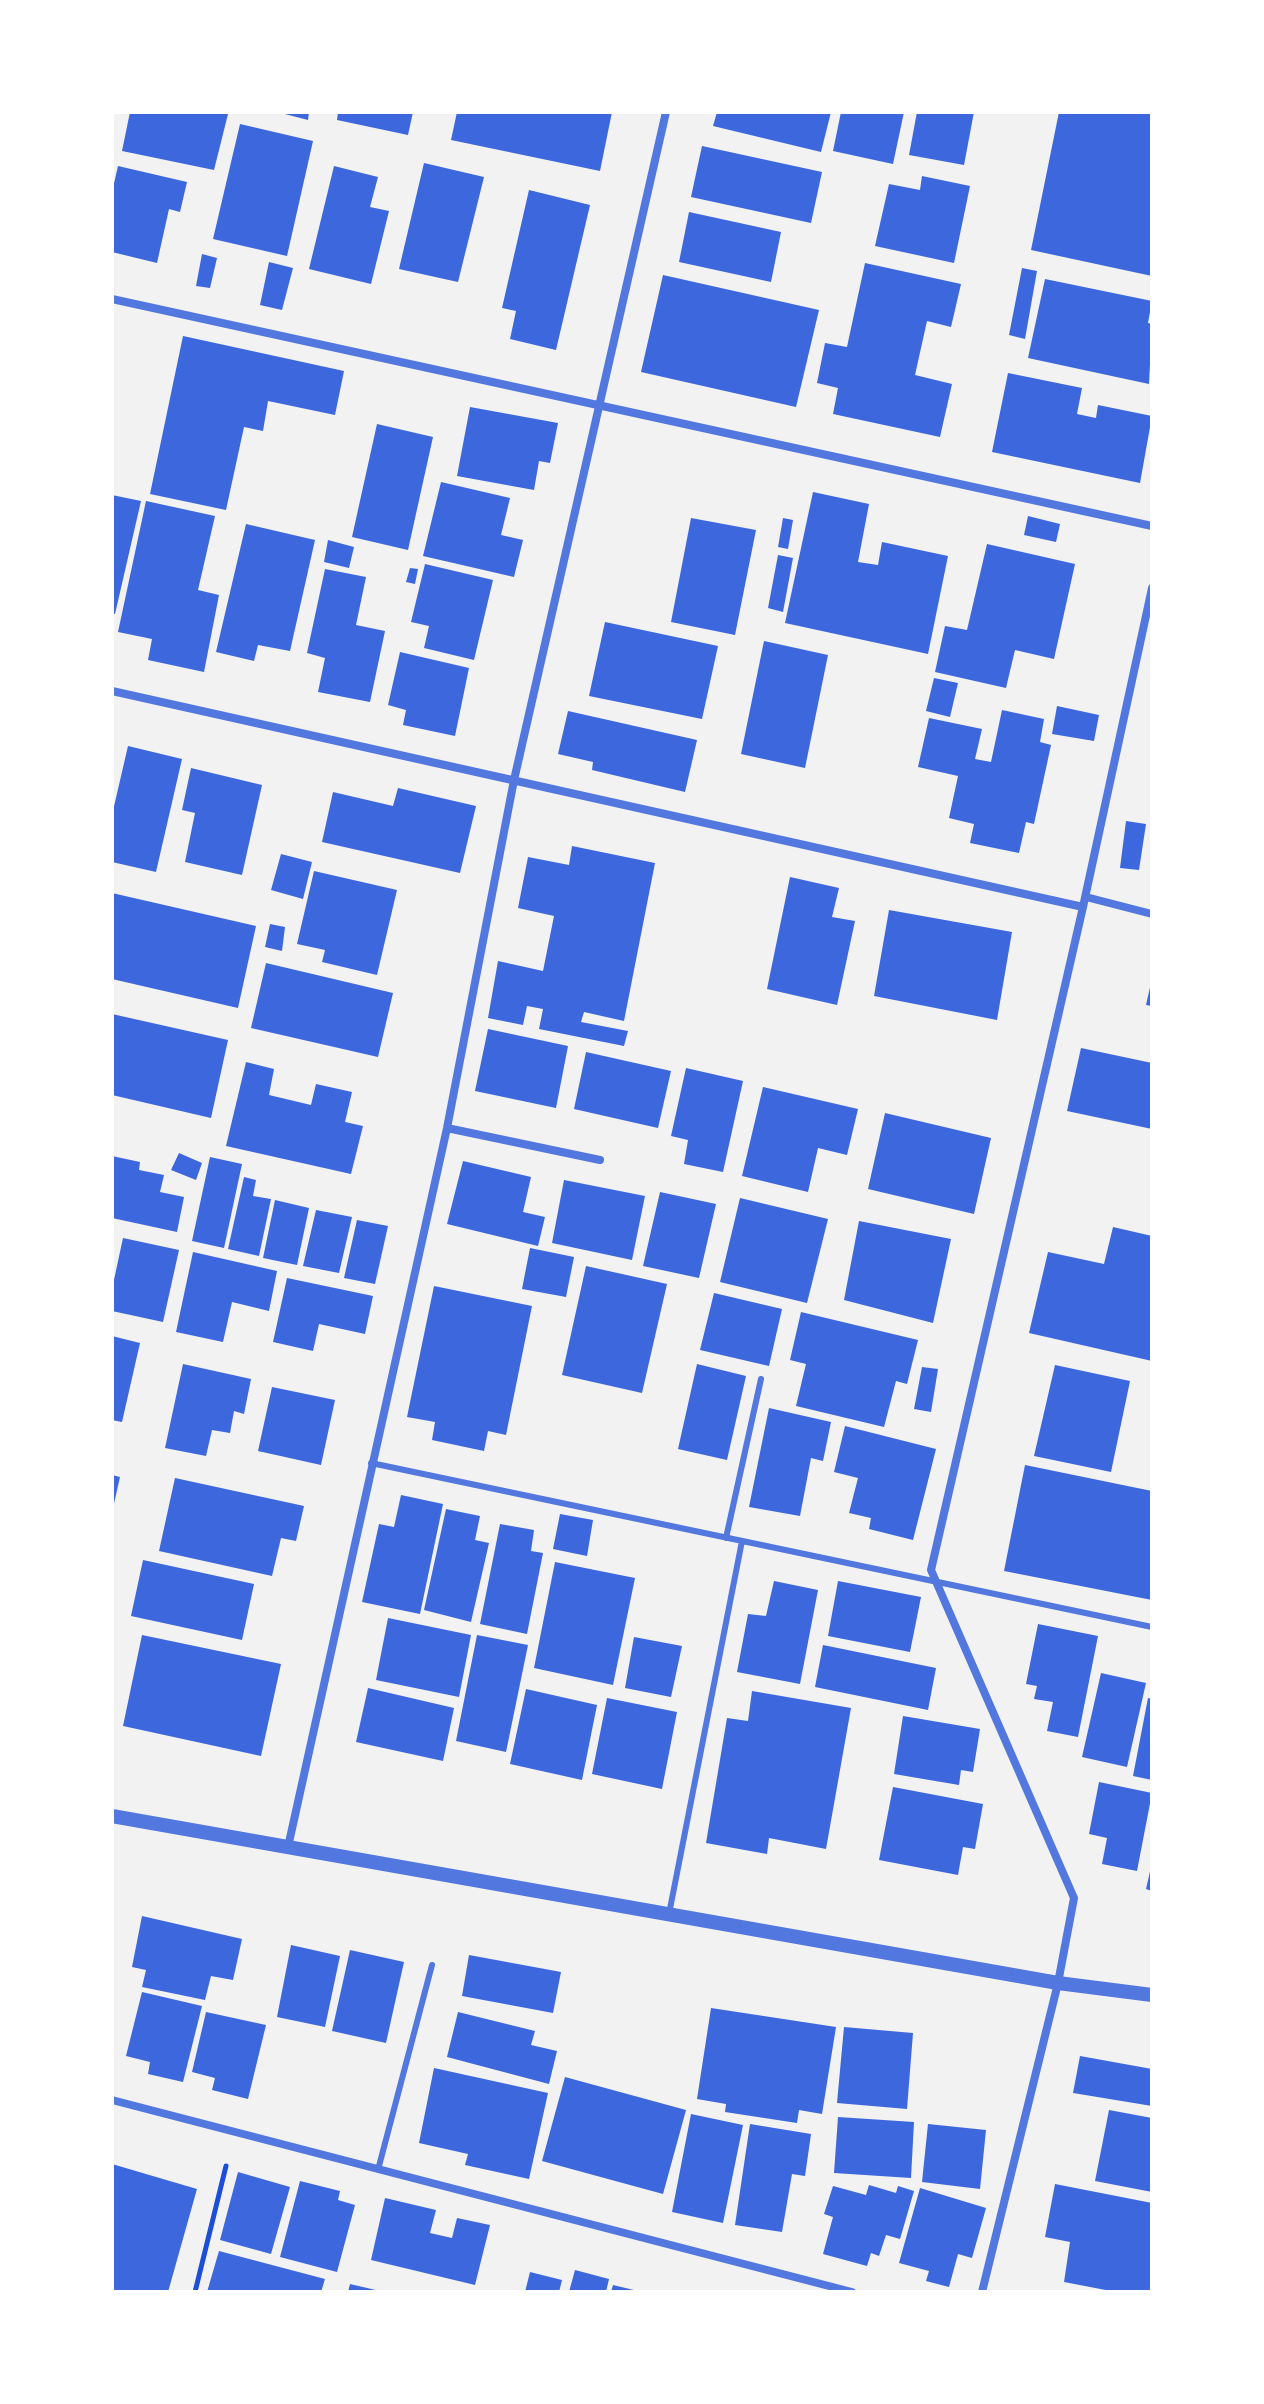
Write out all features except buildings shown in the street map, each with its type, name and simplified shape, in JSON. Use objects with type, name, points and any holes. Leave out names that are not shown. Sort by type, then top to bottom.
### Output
[{"type":"street","points":[[288,1847],[447,1128],[514,780],[596,407],[666,112]]},
{"type":"street","points":[[112,299],[1152,526]]},
{"type":"street","points":[[982,2292],[1058,1983],[1074,1898],[931,1570],[1086,897],[1152,588]]},
{"type":"street","points":[[112,691],[1083,907]]},
{"type":"street","points":[[1086,897],[1152,914]]},
{"type":"street","points":[[447,1128],[600,1160]]},
{"type":"street","points":[[112,1816],[1058,1983],[1152,1995]]},
{"type":"street","points":[[112,2100],[379,2166],[852,2292]]},
{"type":"lane","points":[[726,1538],[761,1379]]},
{"type":"lane","points":[[371,1463],[1152,1627]]},
{"type":"lane","points":[[668,1914],[742,1541]]},
{"type":"lane","points":[[379,2166],[432,1965]]},
{"type":"path","points":[[195,2292],[235,2130]]}]
